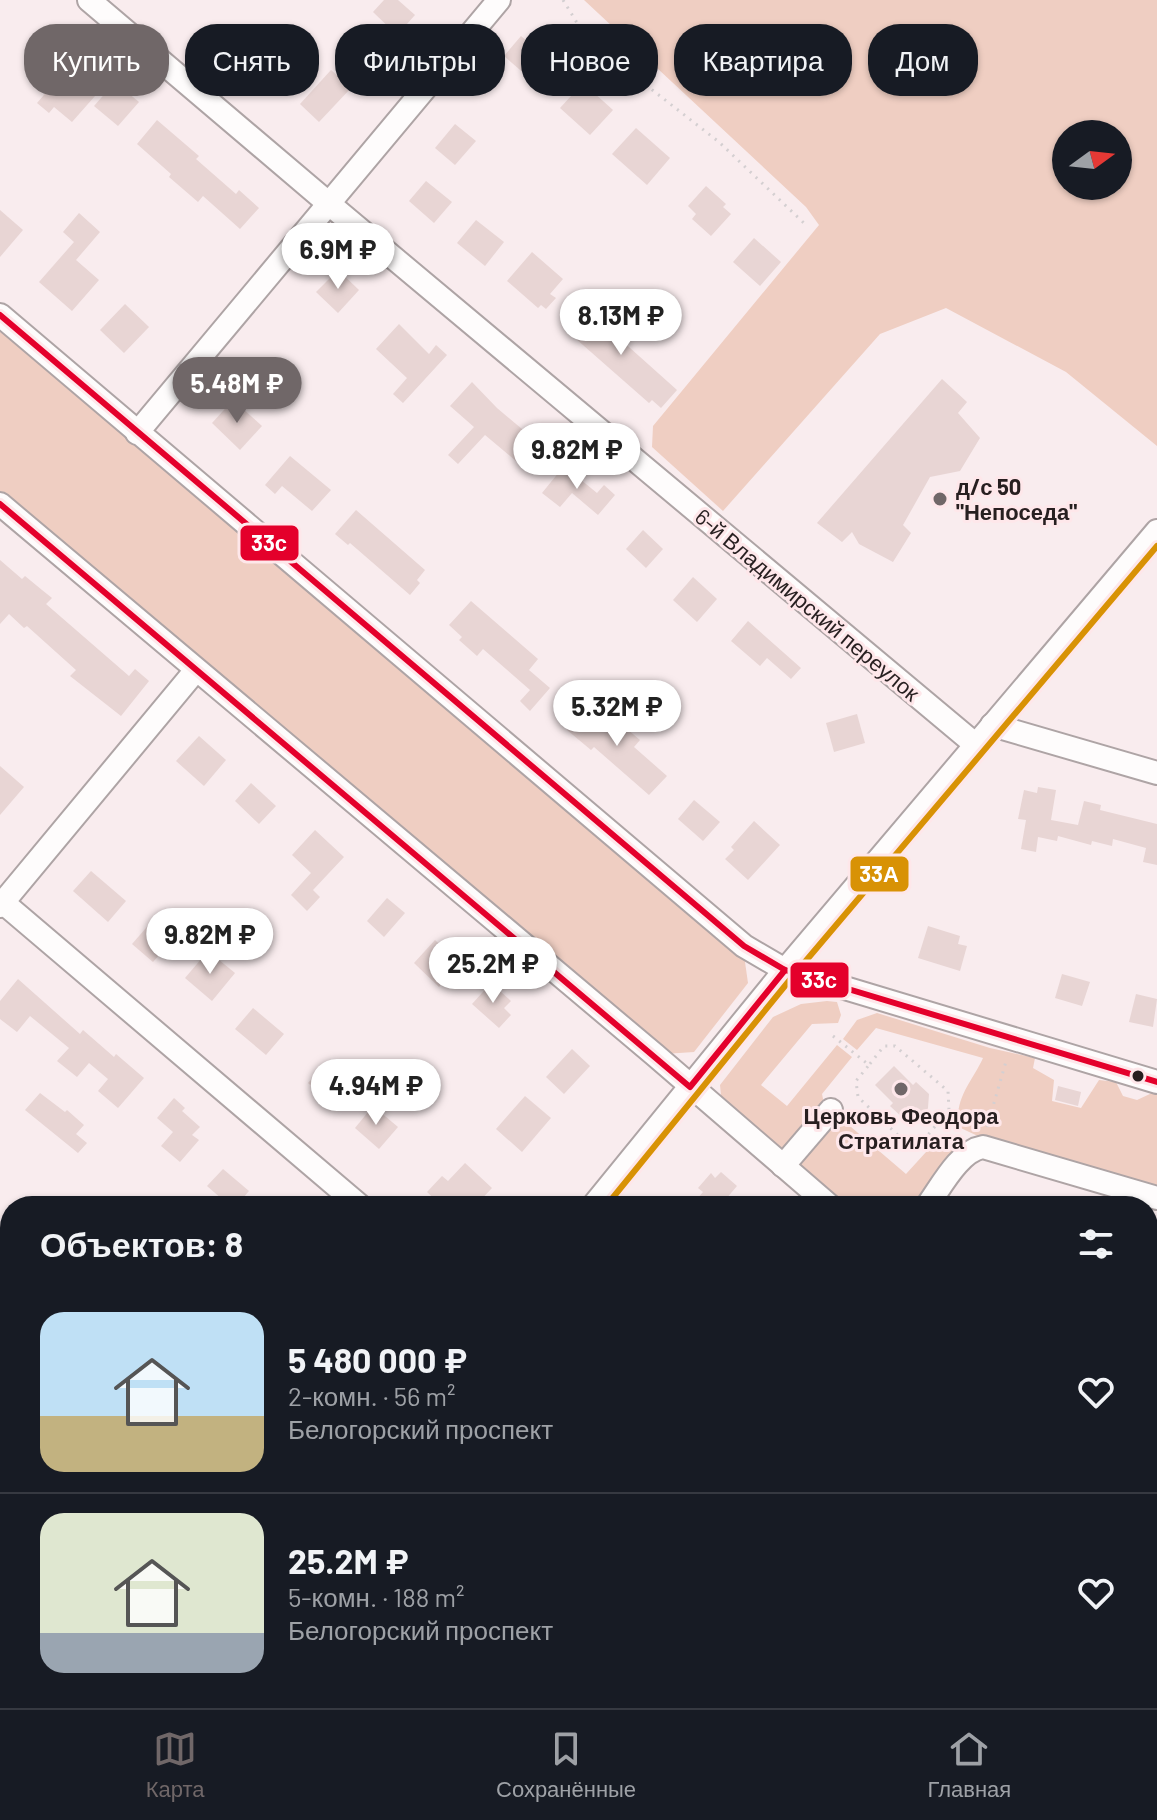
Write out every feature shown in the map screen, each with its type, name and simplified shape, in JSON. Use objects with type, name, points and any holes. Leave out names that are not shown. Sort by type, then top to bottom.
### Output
[{"type":"street","name":"6-й Владимирский переулок","points":[[89,0],[976,745]]},
{"type":"street","points":[[137,433],[499,0]]},
{"type":"street","points":[[0,315],[744,946],[785,970],[1157,1082]]},
{"type":"street","points":[[0,504],[818,1196]]},
{"type":"street","points":[[601,1196],[785,970],[1157,531]]},
{"type":"street","points":[[196,670],[1,903],[348,1196]]},
{"type":"street","points":[[992,725],[1157,773]]},
{"type":"street","points":[[783,1166],[831,1110]]},
{"type":"street","points":[[935,1196],[965,1157],[973,1149],[983,1147],[1150,1196]]},
{"type":"path","points":[[563,0],[587,39],[719,142],[806,225]]},
{"type":"path","points":[[833,1036],[869,1065]]},
{"type":"path","points":[[983,1147],[1011,1039]]},
{"type":"path","points":[[884,1046],[895,1046],[948,1091],[949,1110],[921,1143],[906,1143],[858,1097],[856,1081],[869,1065],[884,1046]]},
{"type":"shaded area","points":[[584,0],[1157,0],[1157,446],[1066,372],[946,308],[880,334],[723,511],[652,447],[653,426],[819,225],[806,207],[687,96],[852,96],[852,24],[674,24],[674,84],[658,69],[658,24],[610,24]]},
{"type":"shaded area","points":[[0,324],[744,955],[748,983],[694,1052],[664,1054],[0,492]]},
{"type":"shaded area","points":[[837,1002],[841,1015],[838,1023],[812,1024],[761,1085],[787,1106],[837,1045],[852,1057],[822,1094],[824,1104],[790,1147],[772,1149],[722,1105],[720,1085],[773,1017],[801,1004]]},
{"type":"shaded area","points":[[877,1013],[990,1048],[1035,1058],[1033,1068],[1054,1080],[1052,1101],[1081,1108],[1099,1080],[1116,1082],[1123,1096],[1137,1100],[1157,1094],[1157,1190],[980,1137],[952,1124],[958,1118],[964,1094],[983,1058],[876,1028],[857,1050],[843,1039],[857,1020]]},
{"type":"shaded area","points":[[837,1115],[906,1174],[937,1140],[961,1148],[925,1196],[830,1196],[804,1175],[800,1167],[801,1158]]},
{"type":"building","points":[[384,0],[398,0],[415,15],[407,24],[386,24],[373,12]]},
{"type":"building","points":[[521,36],[521,71],[505,55]]},
{"type":"building","points":[[331,70],[335,74],[335,96],[343,96],[319,122],[300,104],[307,96],[319,96],[319,83]]},
{"type":"building","points":[[43,96],[95,96],[72,122],[54,107],[49,113],[37,103]]},
{"type":"building","points":[[103,96],[132,96],[139,102],[118,126],[94,106]]},
{"type":"building","points":[[571,96],[597,96],[613,110],[590,135],[560,108]]},
{"type":"building","points":[[157,120],[199,156],[196,159],[236,194],[239,190],[259,208],[240,229],[203,196],[198,202],[137,144]]},
{"type":"building","points":[[455,124],[476,141],[455,165],[435,148]]},
{"type":"building","points":[[636,128],[670,158],[647,185],[612,154]]},
{"type":"building","points":[[426,181],[452,202],[434,223],[409,201]]},
{"type":"building","points":[[706,186],[726,204],[723,207],[731,214],[711,236],[692,219],[696,214],[688,206]]},
{"type":"building","points":[[0,210],[23,230],[0,257]]},
{"type":"building","points":[[79,213],[100,232],[76,260],[99,280],[72,311],[39,282],[74,242],[63,232]]},
{"type":"building","points":[[476,220],[504,242],[485,266],[457,243]]},
{"type":"building","points":[[754,238],[781,262],[760,286],[733,262]]},
{"type":"building","points":[[532,252],[563,279],[550,294],[556,298],[546,309],[541,305],[538,308],[507,281]]},
{"type":"building","points":[[338,270],[359,290],[338,313],[316,292]]},
{"type":"building","points":[[125,304],[149,327],[124,353],[100,330]]},
{"type":"building","points":[[590,306],[623,335],[620,339],[677,390],[661,408],[652,400],[649,403],[567,331]]},
{"type":"building","points":[[399,324],[429,354],[436,345],[447,355],[403,403],[393,394],[407,378],[376,349]]},
{"type":"building","points":[[942,379],[967,402],[958,413],[980,438],[960,471],[930,477],[903,525],[911,533],[893,562],[859,544],[852,532],[842,542],[817,523]]},
{"type":"building","points":[[472,382],[541,445],[523,467],[485,435],[458,464],[448,455],[474,427],[450,406]]},
{"type":"building","points":[[233,400],[262,426],[240,450],[212,423]]},
{"type":"building","points":[[290,456],[331,490],[312,511],[282,486],[275,494],[265,485]]},
{"type":"building","points":[[564,466],[597,493],[604,485],[615,495],[598,515],[572,493],[560,507],[542,493]]},
{"type":"building","points":[[356,510],[425,570],[417,580],[420,583],[410,595],[350,543],[348,545],[335,534]]},
{"type":"building","points":[[643,530],[663,549],[646,568],[626,549]]},
{"type":"building","points":[[0,560],[52,598],[46,604],[129,676],[135,669],[149,681],[121,716],[70,676],[76,670],[27,626],[24,628],[9,614],[0,624]]},
{"type":"building","points":[[693,577],[717,599],[697,622],[673,600]]},
{"type":"building","points":[[471,601],[538,659],[529,670],[550,688],[530,711],[520,701],[530,690],[483,649],[477,656],[459,640],[462,637],[449,625]]},
{"type":"building","points":[[748,621],[801,668],[791,679],[767,658],[760,666],[731,641]]},
{"type":"building","points":[[589,704],[624,733],[627,729],[640,740],[634,747],[667,776],[649,795],[594,747],[591,750],[567,730]]},
{"type":"building","points":[[857,714],[865,743],[834,752],[826,723]]},
{"type":"building","points":[[199,736],[226,760],[204,786],[176,761]]},
{"type":"building","points":[[0,766],[24,787],[0,815]]},
{"type":"building","points":[[251,783],[276,806],[259,824],[235,801]]},
{"type":"building","points":[[1038,787],[1056,790],[1051,820],[1078,825],[1084,801],[1101,805],[1100,810],[1157,824],[1157,865],[1143,862],[1146,848],[1113,839],[1112,846],[1092,841],[1091,845],[1058,836],[1057,841],[1038,837],[1036,852],[1021,849],[1026,820],[1018,819],[1024,790],[1037,793]]},
{"type":"building","points":[[694,800],[720,822],[703,841],[678,819]]},
{"type":"building","points":[[754,821],[780,845],[748,880],[725,859],[734,850],[731,847]]},
{"type":"building","points":[[315,830],[344,857],[313,890],[320,897],[307,911],[291,895],[311,873],[292,855]]},
{"type":"building","points":[[91,871],[126,901],[108,922],[73,891]]},
{"type":"building","points":[[387,898],[405,913],[384,937],[367,921]]},
{"type":"building","points":[[153,920],[174,938],[153,962],[132,944]]},
{"type":"building","points":[[928,926],[960,936],[958,944],[967,946],[960,971],[918,958]]},
{"type":"building","points":[[435,940],[460,964],[439,987],[414,963]]},
{"type":"building","points":[[208,951],[235,973],[212,1001],[185,978]]},
{"type":"building","points":[[1062,974],[1090,982],[1082,1006],[1055,998]]},
{"type":"building","points":[[18,979],[80,1034],[83,1030],[144,1078],[118,1108],[98,1091],[108,1079],[89,1063],[77,1077],[57,1061],[69,1048],[30,1016],[17,1032],[0,1019],[0,1001]]},
{"type":"building","points":[[491,983],[511,1001],[504,1008],[511,1015],[499,1028],[472,1004]]},
{"type":"building","points":[[1136,994],[1157,999],[1153,1027],[1129,1022]]},
{"type":"building","points":[[253,1008],[284,1034],[266,1055],[235,1029]]},
{"type":"building","points":[[572,1049],[590,1066],[564,1094],[546,1077]]},
{"type":"building","points":[[324,1065],[352,1090],[336,1108],[308,1083]]},
{"type":"building","name":"Церковь Феодора Стратилата","points":[[894,1066],[913,1085],[916,1082],[929,1094],[928,1108],[918,1118],[904,1119],[875,1085]]},
{"type":"building","points":[[1058,1086],[1081,1092],[1078,1106],[1055,1100]]},
{"type":"building","points":[[40,1093],[84,1125],[76,1134],[87,1143],[78,1153],[25,1110]]},
{"type":"building","points":[[525,1096],[551,1118],[522,1152],[496,1129]]},
{"type":"building","points":[[174,1098],[185,1108],[182,1111],[200,1127],[192,1135],[199,1140],[180,1162],[161,1146],[173,1132],[157,1118]]},
{"type":"building","points":[[373,1106],[398,1127],[379,1149],[355,1128]]},
{"type":"building","points":[[465,1163],[492,1188],[484,1196],[431,1196],[427,1192],[442,1176],[448,1181]]},
{"type":"building","points":[[223,1169],[249,1191],[245,1196],[218,1196],[207,1186]]},
{"type":"building","points":[[721,1172],[737,1186],[728,1196],[700,1196],[703,1192],[698,1188],[711,1173],[715,1178]]},
{"type":"transit line","name":"33с","points":[[0,315],[744,946],[785,970],[1157,1082]]},
{"type":"transit line","name":"33с","points":[[0,504],[690,1087],[785,970]]},
{"type":"transit line","name":"33А","points":[[614,1196],[793,976],[1157,546]]},
{"type":"place","name":"д/с 50 \"Непоседа\"","points":[[940,499]]},
{"type":"place","name":"Церковь Феодора Стратилата","points":[[901,1089]]}]
